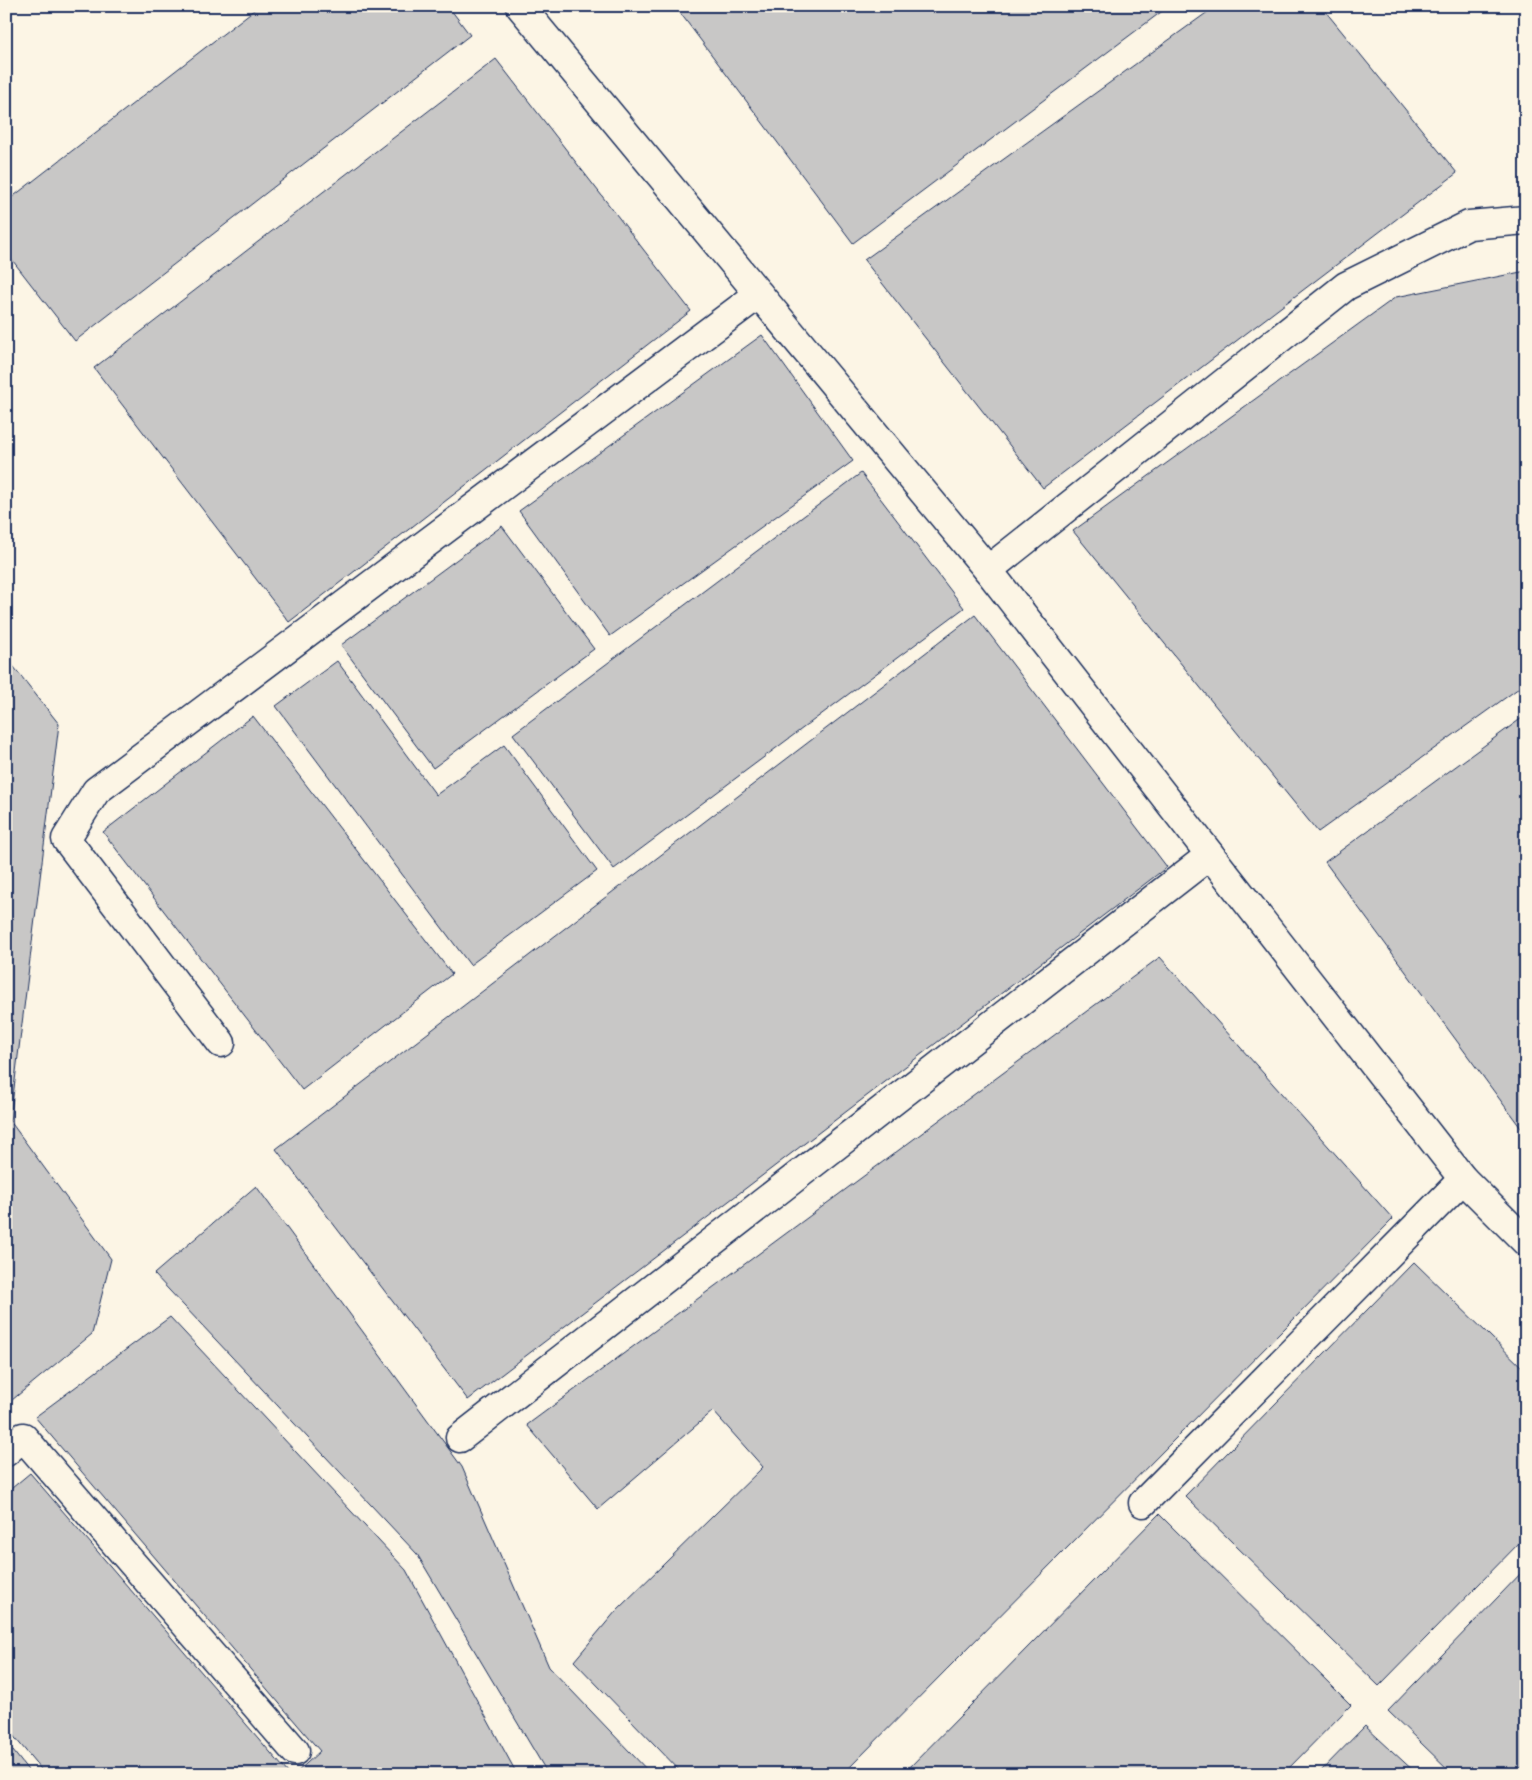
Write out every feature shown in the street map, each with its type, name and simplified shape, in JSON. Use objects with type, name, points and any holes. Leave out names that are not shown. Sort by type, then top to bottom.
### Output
[{"type":"street","points":[[520,6],[988,570],[1463,1179],[1526,1242]]},
{"type":"street","points":[[988,570],[1346,286],[1469,225],[1526,220]]},
{"type":"street","points":[[221,1043],[66,839],[96,791],[759,294]]},
{"type":"street","points":[[460,1438],[1210,855]]},
{"type":"street","points":[[1142,1503],[1463,1179]]},
{"type":"street","points":[[6,1452],[24,1437],[295,1751]]},
{"type":"building","points":[[259,6],[448,6],[470,35],[75,341],[6,252],[6,202]]},
{"type":"building","points":[[675,6],[1169,6],[853,243]]},
{"type":"building","points":[[1216,6],[1321,6],[1457,173],[1043,488],[864,260]]},
{"type":"building","points":[[496,59],[691,311],[289,622],[94,368]]},
{"type":"building","points":[[1526,271],[1526,683],[1318,832],[1073,531],[1396,297]]},
{"type":"building","points":[[762,335],[853,461],[610,636],[519,511]]},
{"type":"building","points":[[861,473],[964,608],[614,869],[513,734]]},
{"type":"building","points":[[502,526],[594,649],[433,768],[341,645]]},
{"type":"building","points":[[975,615],[1167,867],[468,1400],[276,1149]]},
{"type":"building","points":[[6,657],[59,724],[10,1121],[111,1259],[92,1334],[6,1405]]},
{"type":"building","points":[[337,661],[436,795],[504,745],[597,871],[470,965],[276,706]]},
{"type":"building","points":[[1526,715],[1526,1135],[1325,862]]},
{"type":"building","points":[[253,716],[452,974],[302,1090],[103,832]]},
{"type":"building","points":[[1160,957],[1393,1219],[843,1774],[683,1774],[574,1661],[616,1611],[763,1467],[713,1411],[598,1509],[527,1425]]},
{"type":"building","points":[[256,1186],[462,1467],[549,1667],[651,1774],[548,1774],[417,1554],[154,1274]]},
{"type":"building","points":[[1414,1262],[1526,1371],[1526,1536],[1379,1686],[1185,1496]]},
{"type":"building","points":[[170,1317],[406,1570],[517,1774],[295,1774],[320,1751],[35,1417]]},
{"type":"building","points":[[30,1473],[289,1774],[45,1774],[6,1727],[6,1493]]},
{"type":"building","points":[[1159,1514],[1351,1705],[1283,1774],[903,1774]]},
{"type":"building","points":[[1526,1568],[1526,1774],[1453,1774],[1388,1711]]},
{"type":"building","points":[[1365,1726],[1417,1774],[1318,1774]]},
{"type":"building","points":[[6,1742],[31,1774],[6,1774]]}]
